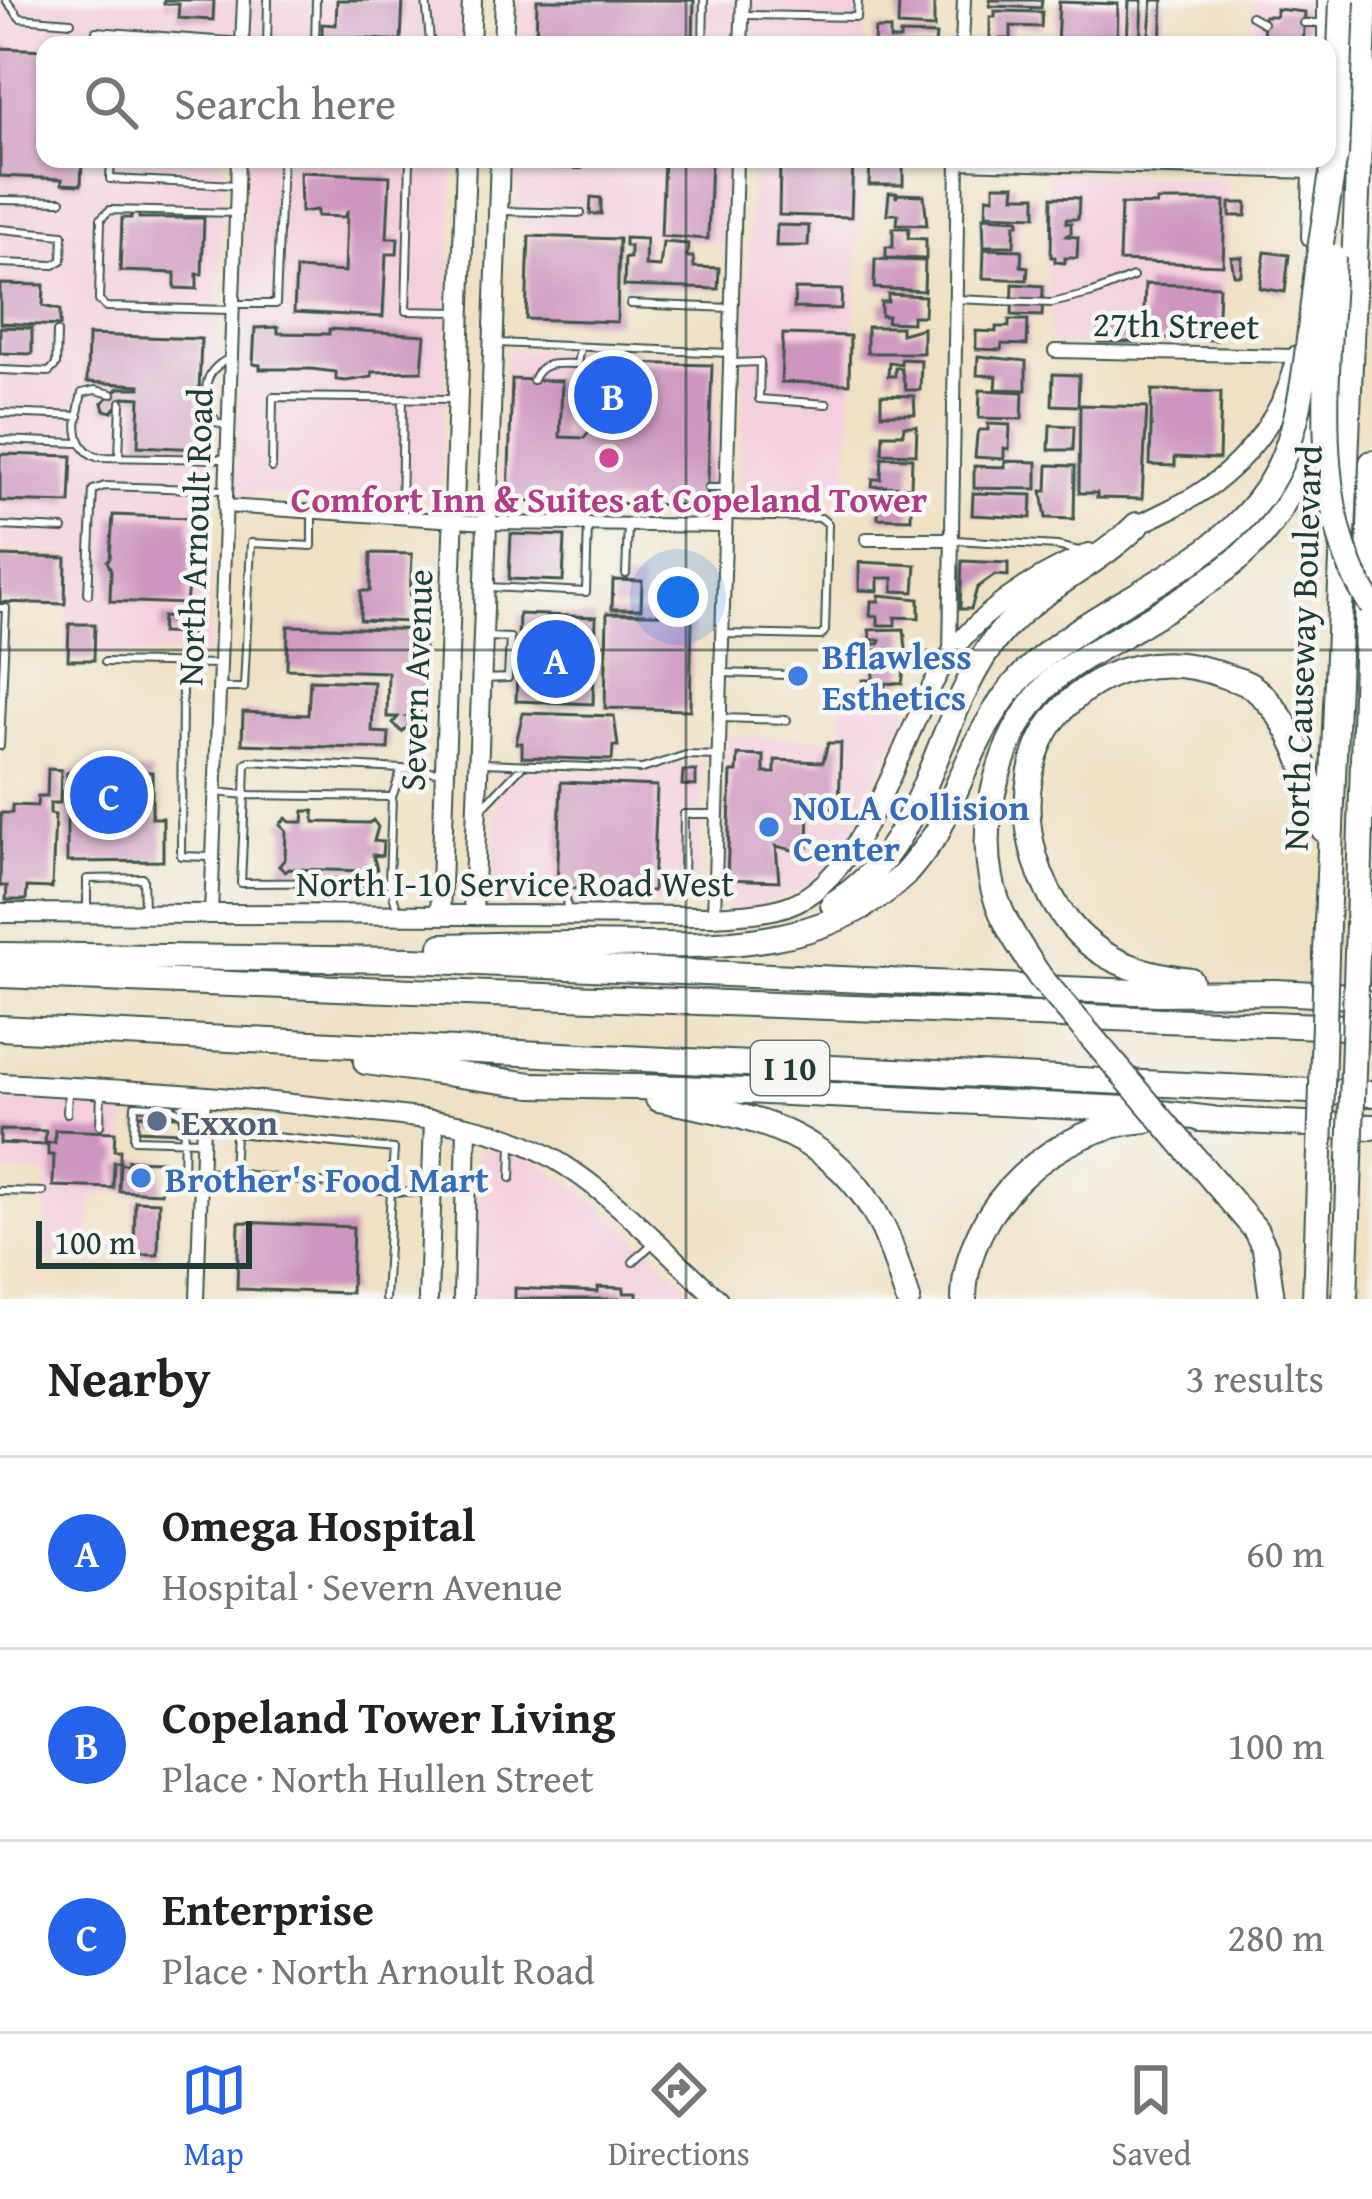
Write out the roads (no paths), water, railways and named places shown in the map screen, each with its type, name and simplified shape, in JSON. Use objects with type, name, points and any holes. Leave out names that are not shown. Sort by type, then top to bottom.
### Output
[{"type":"highway","points":[[1336,50],[1342,0]]},
{"type":"highway","name":"North Causeway Boulevard","points":[[1315,1299],[1364,9]]},
{"type":"highway","points":[[1336,70],[1346,148],[1351,283]]},
{"type":"highway","points":[[1272,1299],[1265,1249],[1255,1229],[1040,977],[1010,932],[991,879],[989,826],[997,775],[1017,728],[1045,687],[1232,566],[1262,538],[1290,488],[1307,442],[1322,168]]},
{"type":"highway","points":[[0,951],[642,947],[786,935],[840,917],[872,899],[903,876],[937,833],[986,725],[1022,675],[1064,639],[1182,568],[1236,529],[1268,487],[1287,444],[1298,400],[1322,168]]},
{"type":"highway","points":[[1323,168],[1331,488],[1348,560],[1372,606]]},
{"type":"highway","name":"North Causeway Boulevard","points":[[1349,1299],[1346,1265],[1372,463]]},
{"type":"highway","points":[[786,935],[851,894],[881,864],[905,827],[970,681],[988,648],[1011,621],[1110,552],[1137,525]]},
{"type":"highway","points":[[1276,992],[1148,974],[1102,953],[1069,924],[1044,883],[1026,809],[1034,758],[1058,714],[1096,681],[1144,664],[1197,665],[1250,685],[1280,720],[1306,768],[1330,848]]},
{"type":"highway","points":[[1361,848],[1372,813]]},
{"type":"highway","points":[[0,951],[412,960],[1158,993],[1372,997]]},
{"type":"highway","name":"I 10","points":[[0,975],[1372,1028]]},
{"type":"highway","name":"I 10","points":[[0,1028],[1372,1094]]},
{"type":"highway","points":[[209,1041],[532,1085],[1127,1109],[1212,1119]]},
{"type":"highway","points":[[591,1087],[741,1114],[784,1130],[829,1157],[872,1208],[908,1299]]},
{"type":"highway","points":[[964,1299],[973,1248],[994,1207],[1029,1169],[1082,1135],[1139,1120],[1372,1127]]},
{"type":"street","points":[[242,36],[244,0]]},
{"type":"street","points":[[470,36],[472,0]]},
{"type":"street","points":[[503,36],[505,0]]},
{"type":"street","points":[[742,36],[743,0]]},
{"type":"street","points":[[962,36],[964,0]]},
{"type":"street","name":"North Arnoult Road","points":[[212,916],[238,168]]},
{"type":"street","name":"Severn Avenue","points":[[440,915],[466,168]]},
{"type":"street","name":"Severn Avenue","points":[[473,915],[487,523],[499,482],[493,343],[500,168]]},
{"type":"street","points":[[714,916],[736,168]]},
{"type":"street","points":[[950,656],[958,168]]},
{"type":"street","name":"North I-10 Service Road West","points":[[0,913],[473,915],[566,906],[714,916],[788,905],[806,896],[860,840],[950,656],[970,631],[1018,590],[1201,492],[1254,446],[1290,384],[1322,168]]},
{"type":"street","name":"27th Street","points":[[1055,351],[1296,356]]},
{"type":"street","points":[[225,506],[487,523],[724,521]]},
{"type":"street","points":[[867,539],[951,539]]},
{"type":"street","points":[[442,832],[477,823]]},
{"type":"street","points":[[0,1083],[101,1088],[135,1097],[204,1093],[434,1120],[512,1139],[551,1156],[585,1181],[709,1295]]},
{"type":"street","points":[[197,1299],[204,1093]]},
{"type":"street","points":[[428,1299],[434,1120]]},
{"type":"street","points":[[463,1299],[467,1126]]},
{"type":"lane","points":[[6,0],[20,18],[71,22]]},
{"type":"lane","points":[[267,36],[268,0]]},
{"type":"lane","points":[[315,36],[316,0]]},
{"type":"lane","points":[[426,0],[430,36]]},
{"type":"lane","points":[[703,36],[704,0]]},
{"type":"lane","points":[[743,15],[857,17],[857,0]]},
{"type":"lane","points":[[1304,23],[1328,8]]},
{"type":"lane","points":[[1251,16],[1263,23]]},
{"type":"lane","points":[[97,31],[157,36]]},
{"type":"lane","points":[[111,168],[110,179],[237,185]]},
{"type":"lane","points":[[236,213],[110,211],[100,218],[99,301],[106,308],[276,304],[282,168]]},
{"type":"lane","points":[[410,168],[406,311],[461,312]]},
{"type":"lane","points":[[0,200],[61,201]]},
{"type":"lane","points":[[498,211],[581,213]]},
{"type":"lane","points":[[0,229],[63,235],[62,260],[54,265],[0,263]]},
{"type":"lane","points":[[955,299],[1052,303],[1133,277]]},
{"type":"lane","points":[[630,304],[731,308]]},
{"type":"lane","points":[[0,370],[49,372],[56,365],[57,332]]},
{"type":"lane","points":[[493,343],[760,362],[759,399],[827,404]]},
{"type":"lane","points":[[533,380],[537,370],[548,364],[577,364],[580,346]]},
{"type":"lane","points":[[228,427],[215,422],[204,396],[215,365],[230,358]]},
{"type":"lane","points":[[112,394],[82,393],[78,443],[83,451],[98,457],[226,459]]},
{"type":"lane","points":[[272,468],[273,397],[458,398]]},
{"type":"lane","points":[[400,518],[403,398]]},
{"type":"lane","points":[[119,457],[121,402]]},
{"type":"lane","points":[[0,413],[79,416]]},
{"type":"lane","points":[[0,440],[78,443]]},
{"type":"lane","points":[[88,594],[92,490],[105,486],[225,490]]},
{"type":"lane","points":[[708,488],[724,488]]},
{"type":"lane","points":[[219,688],[244,688],[251,543],[312,546],[312,512]]},
{"type":"lane","points":[[721,634],[821,636],[825,631],[828,524],[821,518],[724,521]]},
{"type":"lane","points":[[485,587],[586,592],[588,524]]},
{"type":"lane","points":[[626,574],[628,525]]},
{"type":"lane","points":[[0,526],[63,529]]},
{"type":"lane","points":[[951,539],[1057,546],[1088,553]]},
{"type":"lane","points":[[0,608],[6,608],[0,746]]},
{"type":"lane","points":[[105,662],[220,664]]},
{"type":"lane","points":[[720,673],[788,675]]},
{"type":"lane","points":[[182,682],[181,856],[214,857]]},
{"type":"lane","points":[[719,718],[787,720]]},
{"type":"lane","points":[[479,763],[642,769],[686,755],[718,756]]},
{"type":"lane","points":[[389,882],[241,883],[246,764],[445,773]]},
{"type":"lane","points":[[477,823],[522,766]]},
{"type":"lane","points":[[398,915],[389,882],[392,796],[402,769]]},
{"type":"lane","points":[[215,792],[392,796]]},
{"type":"lane","points":[[683,886],[684,814],[716,814]]},
{"type":"lane","points":[[87,916],[87,880],[143,878],[144,916]]},
{"type":"lane","points":[[67,1113],[68,1086]]},
{"type":"lane","points":[[100,1124],[101,1088]]},
{"type":"lane","points":[[135,1097],[149,1110],[184,1115],[183,1184]]},
{"type":"lane","points":[[135,1097],[134,1139],[148,1135],[203,1141]]},
{"type":"lane","points":[[233,1173],[235,1133],[394,1149],[385,1299]]},
{"type":"lane","points":[[511,1178],[512,1139]]},
{"type":"lane","points":[[201,1172],[431,1193]]},
{"type":"lane","points":[[0,1191],[43,1192]]},
{"type":"lane","points":[[633,1262],[654,1241]]},
{"type":"place","name":"Copeland Tower Living","points":[[613,395]]},
{"type":"place","name":"Comfort Inn & Suites at Copeland Tower","points":[[609,458]]},
{"type":"place","name":"Omega Hospital","points":[[556,659]]},
{"type":"place","name":"Bflawless Esthetics","points":[[798,676]]},
{"type":"place","name":"Enterprise","points":[[109,795]]},
{"type":"place","name":"NOLA Collision Center","points":[[769,827]]},
{"type":"place","name":"Exxon","points":[[157,1121]]},
{"type":"place","name":"Brother's Food Mart","points":[[141,1178]]}]
